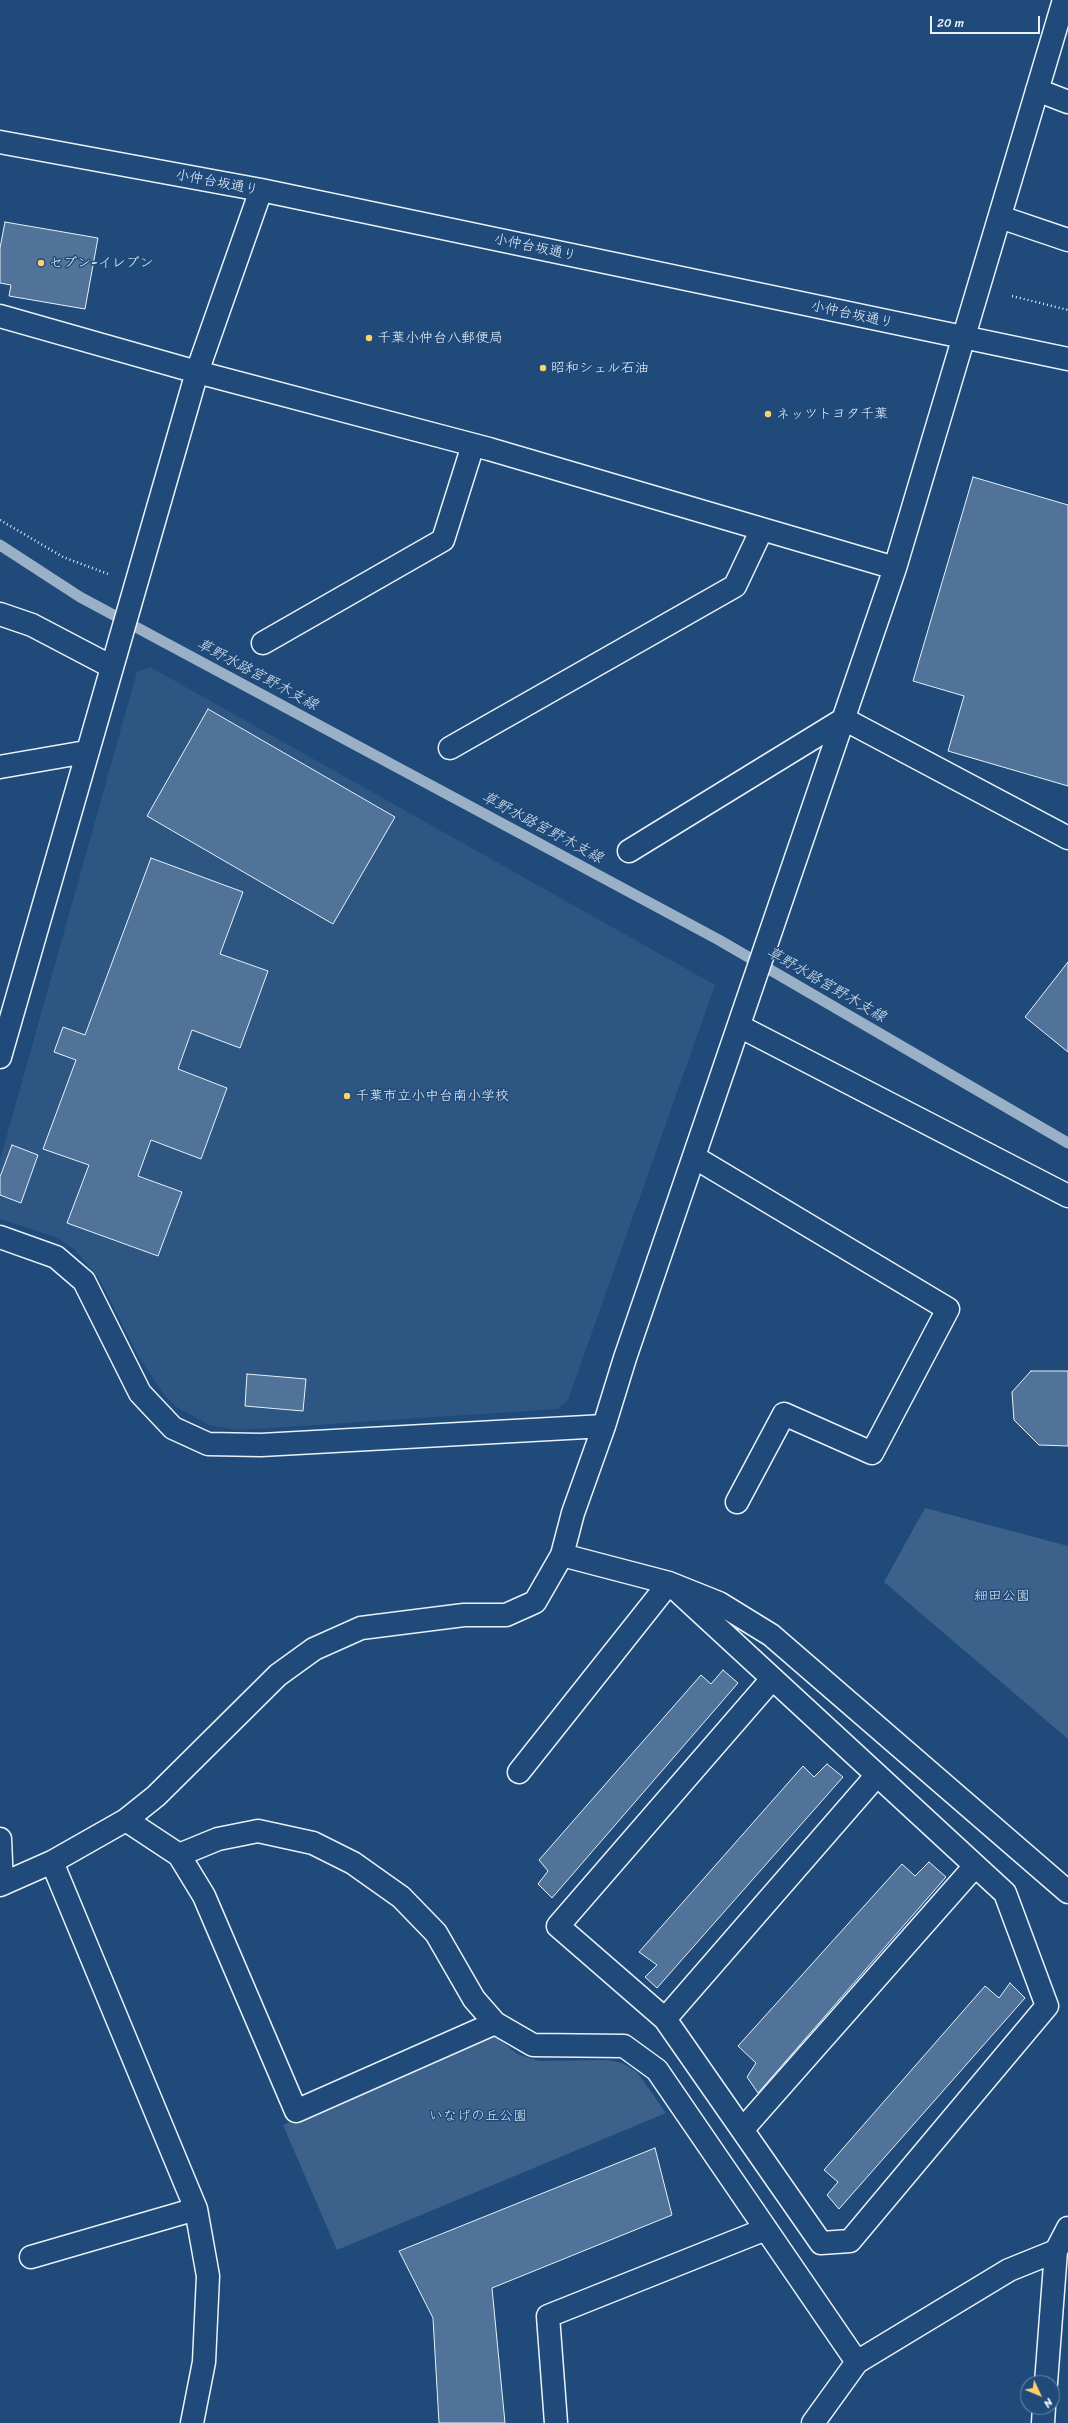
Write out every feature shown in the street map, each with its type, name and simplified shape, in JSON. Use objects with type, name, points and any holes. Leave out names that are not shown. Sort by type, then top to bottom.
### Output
[{"type":"street","points":[[0,1839],[1,1885],[52,1862],[126,1820],[156,1796],[278,1676],[314,1649],[361,1628],[464,1616],[506,1616],[535,1602],[562,1555],[573,1513],[604,1426],[625,1358],[895,568],[1064,0]]},
{"type":"street","points":[[1037,90],[1068,102]]},
{"type":"street","name":"小仲台坂通り","points":[[0,142],[261,190],[1068,359]]},
{"type":"street","points":[[0,1057],[86,752],[197,372],[261,190]]},
{"type":"street","points":[[1000,217],[1068,240]]},
{"type":"street","points":[[0,316],[197,372],[473,445],[895,568]]},
{"type":"street","points":[[263,643],[443,540],[473,445]]},
{"type":"street","points":[[450,748],[735,586],[762,529]]},
{"type":"street","points":[[0,614],[32,625],[112,667]]},
{"type":"street","points":[[844,719],[1068,838]]},
{"type":"street","points":[[629,851],[844,719]]},
{"type":"street","points":[[0,767],[86,752]]},
{"type":"street","points":[[738,1026],[1068,1196]]},
{"type":"street","points":[[694,1157],[948,1308],[872,1453],[784,1414],[737,1502]]},
{"type":"street","points":[[0,1237],[56,1257],[84,1281],[140,1393],[173,1428],[208,1444],[260,1445],[604,1426]]},
{"type":"street","points":[[562,1555],[668,1583],[719,1603],[771,1635],[1068,1892]]},
{"type":"street","points":[[668,1583],[1005,1893],[1046,2006],[850,2241],[821,2242],[665,2019],[558,1926],[772,1679]]},
{"type":"street","points":[[519,1772],[668,1583]]},
{"type":"street","points":[[665,2019],[877,1775]]},
{"type":"street","points":[[126,1820],[179,1855],[204,1896],[296,2111],[495,2022]]},
{"type":"street","points":[[179,1855],[218,1839],[258,1831],[313,1843],[353,1863],[401,1897],[436,1933],[474,1999],[495,2022],[533,2045],[624,2046],[658,2070],[857,2362]]},
{"type":"street","points":[[52,1862],[196,2209],[208,2276],[204,2362],[192,2423]]},
{"type":"street","points":[[743,2129],[975,1866]]},
{"type":"street","points":[[31,2257],[196,2209]]},
{"type":"street","points":[[1047,2375],[1056,2251],[1068,2228]]},
{"type":"street","points":[[556,2423],[548,2316],[766,2229]]},
{"type":"street","points":[[813,2423],[857,2362],[1009,2270],[1056,2251]]},
{"type":"path","points":[[1012,296],[1068,310]]},
{"type":"path","points":[[0,520],[62,557],[135,584]]},
{"type":"shaded area","name":"千葉市立小中台南小学校","points":[[150,667],[715,985],[568,1400],[558,1409],[238,1430],[209,1425],[177,1407],[164,1395],[139,1357],[98,1277],[74,1249],[56,1237],[0,1219],[0,1160],[137,672]]},
{"type":"green space","name":"細田公園","points":[[925,1508],[1068,1546],[1068,1739],[884,1582]]},
{"type":"green space","name":"いなげの丘公園","points":[[493,2034],[517,2054],[539,2061],[608,2060],[622,2063],[637,2072],[666,2113],[337,2250],[283,2125]]},
{"type":"building","points":[[5,222],[98,238],[85,309],[9,296],[11,285],[0,283],[0,248]]},
{"type":"building","points":[[973,477],[1068,505],[1068,786],[948,751],[964,696],[913,681]]},
{"type":"building","points":[[208,709],[395,817],[333,924],[147,816]]},
{"type":"building","points":[[151,858],[243,892],[220,954],[268,971],[240,1048],[192,1030],[178,1069],[227,1088],[201,1159],[151,1140],[138,1176],[182,1192],[158,1256],[67,1223],[89,1165],[43,1149],[76,1060],[54,1052],[63,1027],[85,1035]]},
{"type":"building","points":[[1068,962],[1068,1052],[1025,1017]]},
{"type":"building","points":[[12,1145],[38,1155],[21,1203],[0,1195],[0,1177]]},
{"type":"building","points":[[1031,1371],[1068,1371],[1068,1446],[1039,1445],[1014,1420],[1012,1392]]},
{"type":"building","points":[[247,1374],[306,1379],[303,1411],[245,1406]]},
{"type":"building","points":[[723,1670],[738,1683],[552,1898],[538,1884],[548,1871],[539,1860],[701,1675],[711,1684]]},
{"type":"building","points":[[827,1764],[843,1777],[657,1988],[645,1977],[657,1965],[639,1952],[803,1766],[814,1777]]},
{"type":"building","points":[[929,1862],[946,1877],[758,2093],[747,2077],[756,2063],[738,2046],[902,1864],[915,1876]]},
{"type":"building","points":[[1010,1983],[1025,1998],[839,2209],[827,2195],[838,2182],[824,2170],[985,1986],[999,1998]]},
{"type":"building","points":[[655,2148],[672,2215],[492,2288],[505,2423],[439,2423],[433,2318],[399,2251]]},
{"type":"waterway","name":"草野水路宮野木支線","points":[[0,545],[80,597],[719,940],[1068,1143]]},
{"type":"place","name":"セブン-イレブン","points":[[41,263]]},
{"type":"place","name":"千葉小仲台八郵便局","points":[[369,338]]},
{"type":"place","name":"昭和シェル石油","points":[[543,368]]},
{"type":"place","name":"ネッツトヨタ千葉","points":[[768,414]]},
{"type":"place","name":"千葉市立小中台南小学校","points":[[347,1096]]}]
